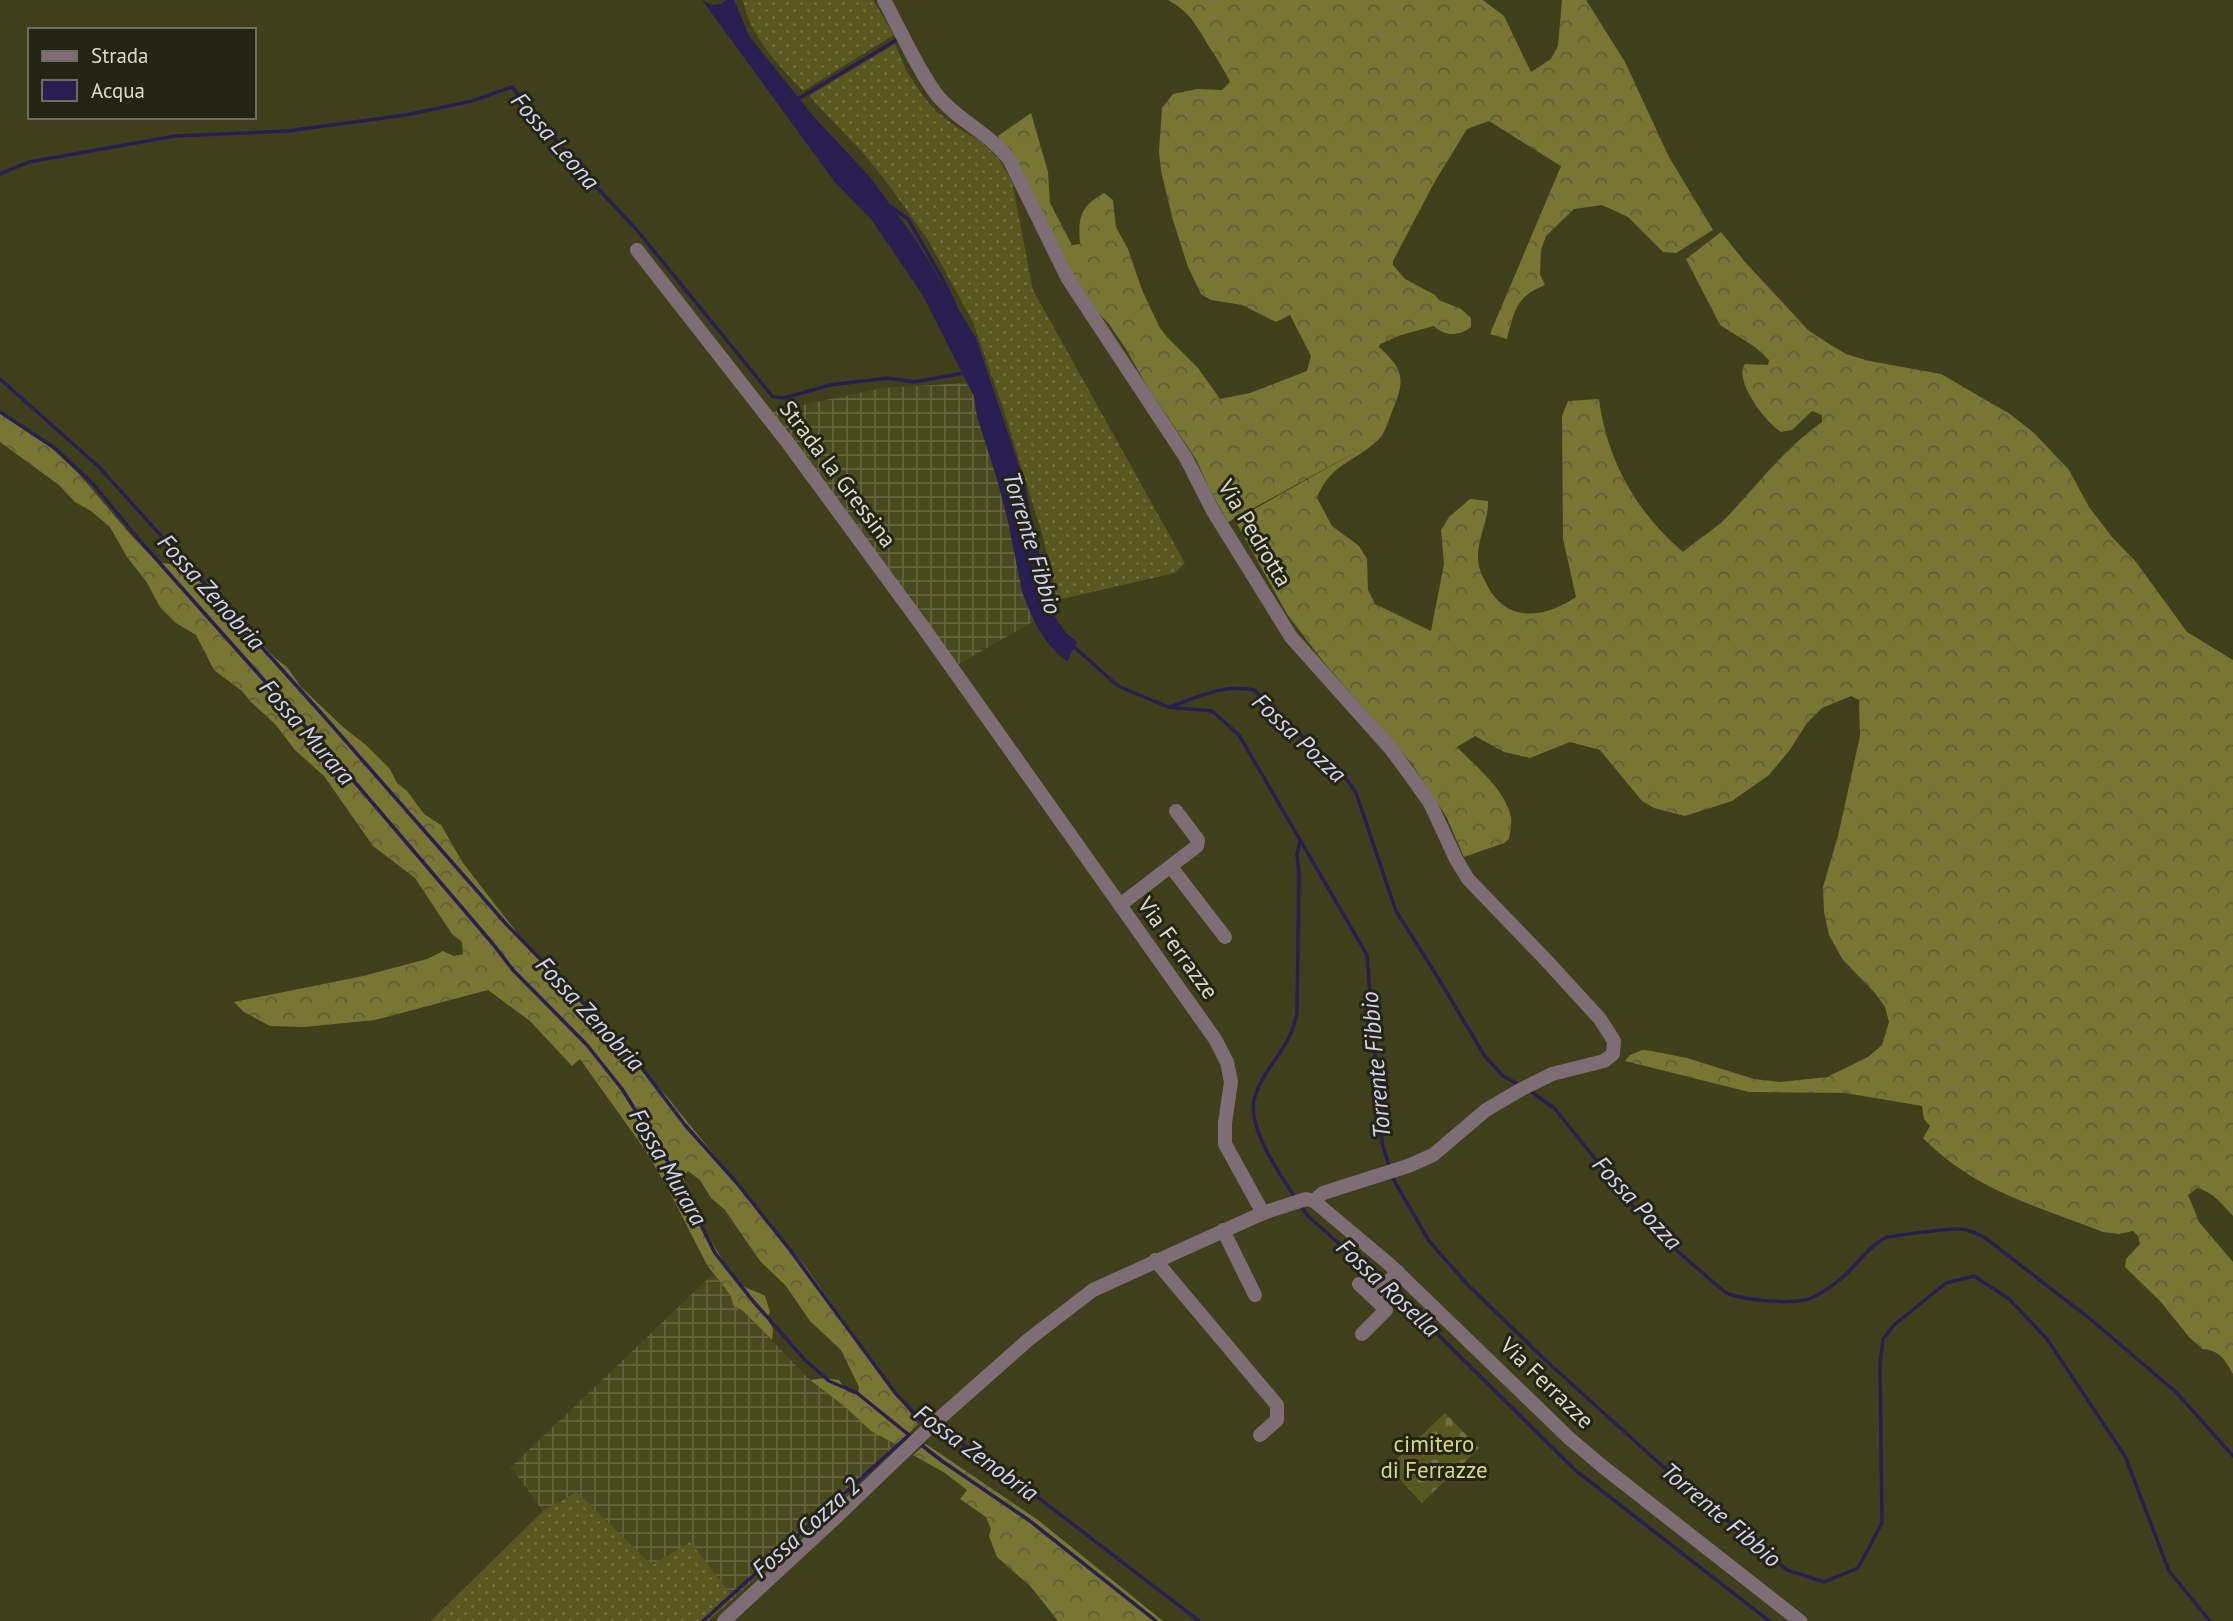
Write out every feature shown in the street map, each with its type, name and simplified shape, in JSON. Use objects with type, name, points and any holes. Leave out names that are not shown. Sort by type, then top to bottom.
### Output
[{"type":"street","name":"Via Pedrotta","points":[[884,0],[936,94],[1009,159],[1068,279],[1186,458],[1213,511],[1291,637],[1391,749],[1413,779],[1430,803],[1468,879],[1600,1019],[1614,1041],[1613,1054],[1604,1061],[1552,1074],[1525,1087],[1486,1110],[1433,1155],[1408,1166],[1323,1193],[1310,1200]]},
{"type":"street","name":"Strada la Gressina","points":[[637,250],[788,443],[923,627],[995,731]]},
{"type":"street","name":"Via Ferrazze","points":[[995,731],[1215,1038],[1227,1062],[1231,1082],[1224,1124],[1225,1144],[1263,1213]]},
{"type":"street","points":[[1120,905],[1197,846],[1198,840],[1176,811]]},
{"type":"street","points":[[1171,867],[1225,937]]},
{"type":"street","name":"Via Ferrazze","points":[[1310,1200],[1385,1285],[1594,1459],[1800,1621]]},
{"type":"street","points":[[724,1621],[921,1435],[1061,1314],[1093,1290],[1263,1213],[1287,1204],[1310,1200]]},
{"type":"street","points":[[1223,1230],[1255,1295]]},
{"type":"street","points":[[1156,1260],[1277,1405],[1277,1420],[1260,1435]]},
{"type":"street","points":[[1359,1284],[1385,1285],[1386,1310],[1362,1334]]},
{"type":"shaded area","points":[[966,383],[974,396],[977,416],[1008,521],[1022,591],[1034,621],[957,665],[769,412],[883,388]]},
{"type":"shaded area","points":[[713,1274],[739,1310],[810,1380],[871,1431],[897,1445],[830,1511],[734,1598],[690,1542],[652,1565],[577,1492],[543,1511],[511,1467]]},
{"type":"green space","points":[[743,0],[873,0],[894,35],[803,91],[775,61],[759,38],[746,13]]},
{"type":"green space","points":[[1168,0],[1483,0],[1504,16],[1531,72],[1551,59],[1558,46],[1562,0],[1586,0],[1625,62],[1669,157],[1713,230],[1676,253],[1663,252],[1628,217],[1602,205],[1574,209],[1546,236],[1541,250],[1540,274],[1545,285],[1522,300],[1507,339],[1490,334],[1561,166],[1489,121],[1467,129],[1434,183],[1393,265],[1405,279],[1435,295],[1439,300],[1461,309],[1471,318],[1471,327],[1452,334],[1434,326],[1380,344],[1379,347],[1395,364],[1400,378],[1399,394],[1386,427],[1381,437],[1370,447],[1329,477],[1317,498],[1332,526],[1359,546],[1367,559],[1368,590],[1375,604],[1431,631],[1444,564],[1441,530],[1449,517],[1470,499],[1488,501],[1478,560],[1495,598],[1505,606],[1527,614],[1552,609],[1576,597],[1563,539],[1562,416],[1568,401],[1599,399],[1609,443],[1626,483],[1651,520],[1683,552],[1726,518],[1784,455],[1822,422],[1822,415],[1812,411],[1792,430],[1781,432],[1767,420],[1747,390],[1742,371],[1745,364],[1768,365],[1769,360],[1755,347],[1720,325],[1686,259],[1721,232],[1808,330],[1826,342],[1846,354],[1869,361],[1941,374],[2010,414],[2034,433],[2069,470],[2089,507],[2136,562],[2187,632],[2233,660],[2233,1216],[2208,1192],[2197,1188],[2188,1195],[2199,1222],[2233,1262],[2233,1374],[2221,1357],[2213,1351],[2202,1349],[2189,1337],[2160,1301],[2125,1267],[2126,1259],[2140,1244],[2133,1231],[2119,1234],[2103,1232],[2031,1205],[1985,1184],[1943,1156],[1923,1138],[1930,1126],[1924,1119],[1922,1106],[1845,1093],[1749,1092],[1625,1061],[1630,1055],[1642,1050],[1652,1051],[1687,1058],[1754,1079],[1780,1082],[1827,1077],[1868,1057],[1882,1045],[1889,1022],[1885,1007],[1843,960],[1829,935],[1824,912],[1823,887],[1838,836],[1860,736],[1859,700],[1851,696],[1822,708],[1807,723],[1769,775],[1732,801],[1685,816],[1654,808],[1642,801],[1600,750],[1570,742],[1530,758],[1504,752],[1475,736],[1457,747],[1503,797],[1511,817],[1511,825],[1509,839],[1504,843],[1464,857],[1446,816],[1412,764],[1322,660],[1287,614],[1235,520],[1368,445],[1228,522],[1196,459],[1148,388],[1126,349],[1109,324],[1074,288],[1055,256],[998,136],[1031,113],[1048,172],[1050,203],[1072,245],[1080,244],[1080,220],[1085,208],[1104,193],[1113,200],[1116,227],[1128,249],[1142,290],[1160,328],[1198,368],[1220,399],[1250,393],[1307,371],[1311,356],[1290,315],[1276,322],[1242,305],[1211,300],[1201,294],[1188,267],[1161,171],[1159,152],[1162,108],[1173,94],[1197,89],[1222,90],[1230,82],[1195,24],[1184,11]]},
{"type":"green space","points":[[895,44],[907,72],[923,96],[937,112],[979,140],[999,159],[1012,182],[1033,290],[1185,563],[1175,573],[1057,600],[1043,537],[973,322],[928,240],[888,184],[864,154],[809,96]]},
{"type":"green space","points":[[0,411],[43,440],[79,474],[157,562],[189,567],[196,579],[211,590],[275,658],[287,667],[301,687],[390,769],[397,783],[407,791],[424,814],[441,825],[463,863],[518,934],[553,974],[574,990],[668,1098],[807,1269],[918,1424],[897,1445],[871,1431],[810,1380],[839,1380],[847,1391],[858,1395],[859,1387],[841,1350],[810,1321],[786,1286],[760,1261],[725,1210],[711,1198],[700,1180],[688,1171],[684,1176],[690,1200],[734,1280],[765,1296],[770,1312],[767,1318],[773,1329],[772,1340],[743,1311],[733,1305],[731,1296],[707,1265],[645,1150],[580,1059],[572,1066],[530,1021],[488,990],[375,1020],[304,1027],[270,1026],[244,1012],[234,1002],[363,976],[427,959],[443,951],[454,956],[463,954],[462,942],[452,934],[415,878],[373,846],[324,776],[295,750],[275,724],[242,691],[214,670],[196,635],[176,623],[160,607],[110,527],[0,442]]},
{"type":"green space","name":"cimitero di Ferrazze","points":[[1445,1413],[1479,1448],[1422,1503],[1388,1467]]},
{"type":"green space","points":[[926,1444],[1038,1520],[1163,1621],[1058,1621],[1031,1587],[997,1557],[989,1536],[991,1529],[986,1517],[960,1499],[967,1490],[945,1473],[913,1455]]},
{"type":"green space","points":[[577,1492],[652,1565],[690,1542],[734,1598],[708,1621],[431,1621],[543,1511]]},
{"type":"water","points":[[702,0],[712,5],[734,0],[749,36],[813,116],[869,176],[914,237],[976,338],[1024,481],[1052,613],[1066,633],[1077,642],[1067,661],[1045,638],[1022,591],[1008,521],[977,416],[974,396],[922,294],[871,219],[834,181]]},
{"type":"waterway","points":[[798,99],[898,39]]},
{"type":"waterway","name":"Fossa Leona","points":[[0,174],[29,162],[175,136],[287,131],[406,115],[472,101],[512,87],[583,173],[636,229],[773,397],[784,398],[830,385],[888,378],[914,382],[964,373]]},
{"type":"waterway","name":"Torrente Fibbio","points":[[891,207],[908,219],[955,305]]},
{"type":"waterway","name":"Fossa Zenobria","points":[[0,379],[99,467],[322,714],[507,925],[638,1063],[685,1125],[736,1182],[790,1250],[896,1394],[922,1421],[929,1424]]},
{"type":"waterway","name":"Fossa Murara","points":[[0,412],[56,449],[93,484],[141,542],[359,787],[513,970],[587,1045],[622,1089],[675,1173],[715,1253],[805,1360],[829,1381],[857,1393],[914,1439]]},
{"type":"waterway","name":"Torrente Fibbio","points":[[1071,644],[1118,686],[1168,707],[1212,711],[1239,735],[1367,955],[1382,1143],[1390,1169]]},
{"type":"waterway","name":"Fossa Pozza","points":[[1170,707],[1222,690],[1254,690],[1348,781],[1356,793],[1396,911],[1484,1055],[1503,1076],[1520,1085]]},
{"type":"waterway","name":"Fossa Rosella","points":[[1296,1199],[1259,1135],[1253,1108],[1258,1088],[1286,1043],[1297,1014],[1297,854],[1300,842]]},
{"type":"waterway","name":"Fossa Pozza","points":[[1529,1090],[1555,1109],[1634,1207],[1676,1250],[1726,1293],[1765,1301],[1810,1299],[1838,1281],[1873,1246],[1885,1238],[1945,1230],[1969,1230],[1984,1237],[2089,1318],[2176,1392],[2233,1456]]},
{"type":"waterway","name":"Torrente Fibbio","points":[[1392,1177],[1429,1241],[1467,1284],[1542,1357],[1670,1473],[1787,1570],[1824,1582],[1858,1568],[1882,1523],[1880,1365],[1883,1339],[1894,1325],[1946,1283],[1974,1276],[2009,1299],[2047,1339],[2125,1456],[2169,1571],[2210,1621]]},
{"type":"waterway","name":"Fossa Rosella","points":[[1300,1205],[1308,1216],[1381,1281]]},
{"type":"waterway","name":"Fossa Rosella","points":[[1387,1286],[1574,1469],[1769,1621]]},
{"type":"waterway","name":"Fossa Zenobria","points":[[936,1428],[993,1463],[1199,1621]]},
{"type":"waterway","name":"Fossa Cozza 2","points":[[703,1621],[909,1435]]},
{"type":"waterway","name":"Fossa Murara","points":[[920,1444],[1030,1521],[1156,1621]]}]
